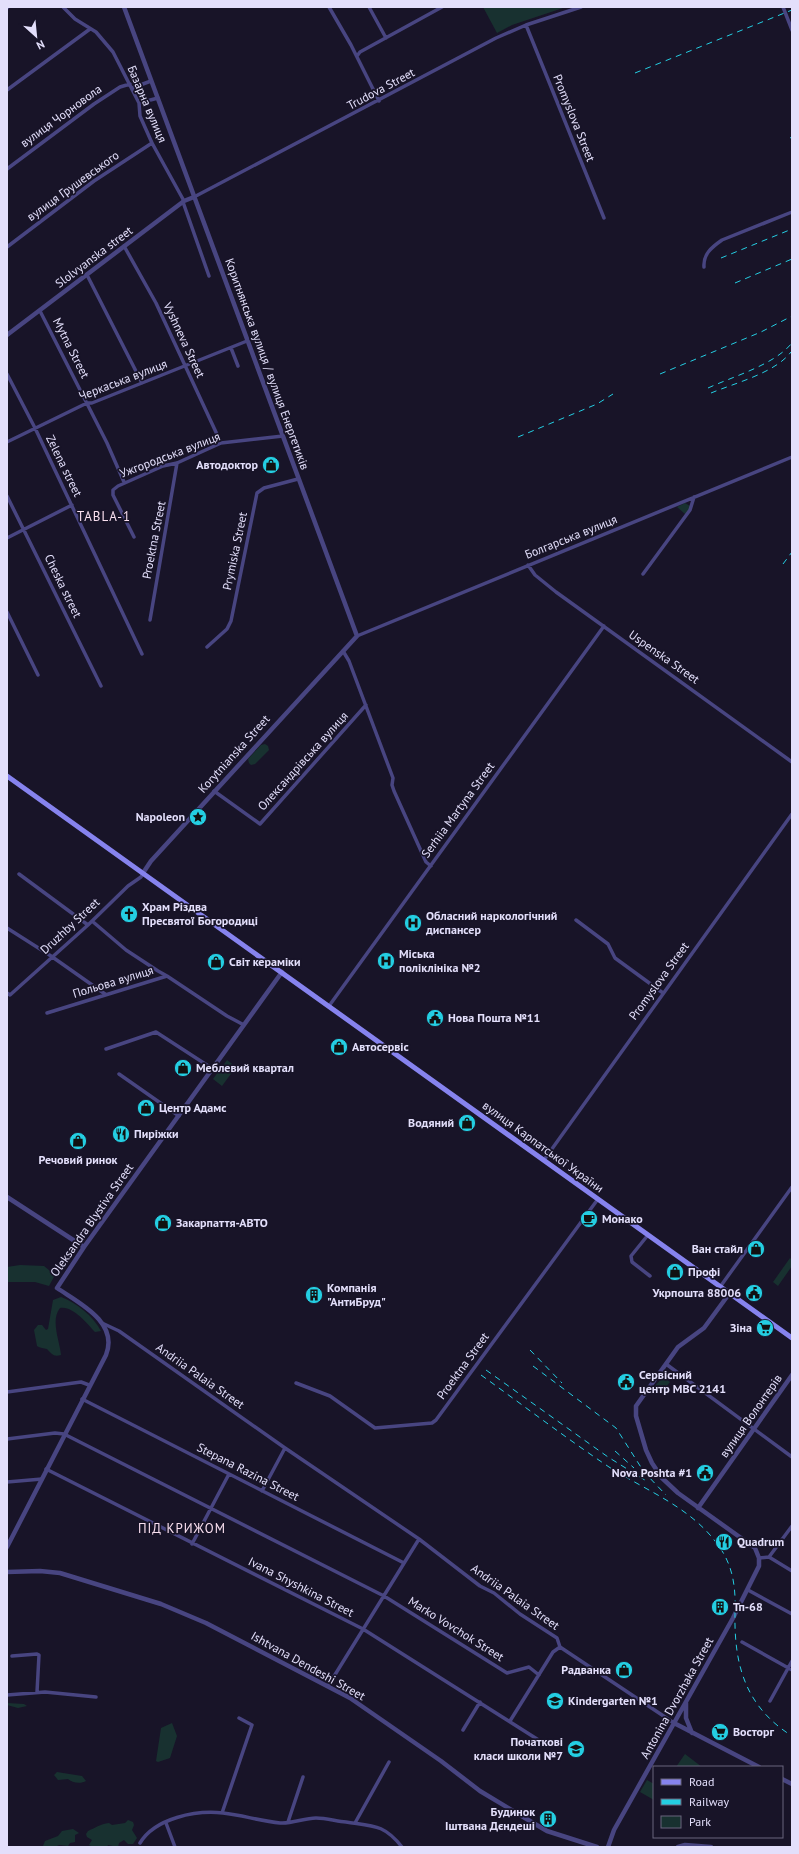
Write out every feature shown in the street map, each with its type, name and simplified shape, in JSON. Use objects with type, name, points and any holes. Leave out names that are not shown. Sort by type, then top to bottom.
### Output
[{"type":"main road","name":"вулиця Карпатської України","points":[[7,776],[792,1338]]},
{"type":"street","name":"Базарна вулиця","points":[[63,7],[106,42],[113,52],[139,103],[140,116],[152,143],[183,202],[209,276]]},
{"type":"street","name":"Коритнянська вулиця / вулиця Енергетиків","points":[[124,7],[357,636]]},
{"type":"street","points":[[329,7],[357,56],[379,101]]},
{"type":"street","points":[[369,7],[386,38]]},
{"type":"street","points":[[357,56],[360,52],[442,7]]},
{"type":"street","name":"Trudova Street","points":[[194,197],[379,101],[496,38],[526,25],[581,7]]},
{"type":"street","points":[[783,7],[792,30]]},
{"type":"street","name":"Promyslova Street","points":[[526,25],[604,218]]},
{"type":"street","points":[[7,90],[90,29]]},
{"type":"street","points":[[132,88],[151,80]]},
{"type":"street","name":"вулиця Чорновола","points":[[7,169],[94,104],[120,87],[130,84]]},
{"type":"street","points":[[139,103],[158,98]]},
{"type":"street","name":"вулиця Грушевського","points":[[7,247],[94,181],[152,143]]},
{"type":"street","name":"Slolvyanska street","points":[[7,335],[183,202],[194,197]]},
{"type":"street","points":[[704,267],[705,256],[722,240],[792,212]]},
{"type":"street","name":"Vyshneva Street","points":[[124,246],[156,303],[221,443]]},
{"type":"street","points":[[87,275],[142,383]]},
{"type":"street","name":"Mytna Street","points":[[40,311],[107,443],[124,482]]},
{"type":"street","name":"Черкаська вулиця","points":[[7,442],[87,403],[92,403],[247,341]]},
{"type":"street","points":[[230,348],[238,366]]},
{"type":"street","name":"Zelena street","points":[[7,374],[35,428],[142,654]]},
{"type":"street","name":"Ужгородська вулиця","points":[[134,537],[113,495],[113,490],[124,482],[177,463],[221,443],[283,436]]},
{"type":"street","name":"Болгарська вулиця","points":[[357,636],[792,457]]},
{"type":"street","name":"Proektna Street","points":[[150,620],[177,463]]},
{"type":"street","name":"Prymiska Street","points":[[207,647],[227,629],[231,621],[257,493],[264,488],[298,479]]},
{"type":"street","name":"Cheska street","points":[[7,496],[24,528],[100,686]]},
{"type":"street","points":[[643,574],[690,510],[694,497]]},
{"type":"street","points":[[7,538],[24,528],[72,505]]},
{"type":"street","name":"Uspenska Street","points":[[528,565],[535,575],[792,762]]},
{"type":"street","points":[[7,612],[38,675]]},
{"type":"street","name":"Serhiia Martyna Street","points":[[329,1006],[604,626]]},
{"type":"street","name":"Korytnianska Street","points":[[143,873],[150,860],[357,636]]},
{"type":"street","points":[[343,652],[349,661],[394,778],[392,785],[401,808],[425,861],[431,866]]},
{"type":"street","name":"Олександрівська вулиця","points":[[214,791],[260,824],[366,705]]},
{"type":"street","name":"Promyslova Street","points":[[544,1160],[792,814]]},
{"type":"street","name":"Druzhby Street","points":[[9,994],[88,925],[128,886],[141,877],[143,873]]},
{"type":"street","points":[[20,874],[88,925]]},
{"type":"street","points":[[576,920],[608,944],[615,958],[663,993]]},
{"type":"street","points":[[92,921],[126,950],[167,976]]},
{"type":"street","points":[[7,928],[105,994]]},
{"type":"street","name":"Oleksandra Blystiva Street","points":[[7,1547],[109,1346],[109,1338],[102,1323],[92,1311],[57,1288],[84,1247],[282,972]]},
{"type":"street","name":"Польова вулиця","points":[[47,1013],[167,976],[227,1016],[244,1025]]},
{"type":"street","points":[[106,1049],[156,1032],[213,1069]]},
{"type":"street","points":[[119,1074],[179,1116]]},
{"type":"street","points":[[720,1287],[792,1187]]},
{"type":"street","points":[[7,1197],[84,1247]]},
{"type":"street","name":"Proektna Street","points":[[296,1382],[330,1396],[375,1428],[432,1423],[436,1420],[598,1199]]},
{"type":"street","points":[[648,1235],[631,1256],[630,1260],[650,1276]]},
{"type":"street","points":[[729,1294],[704,1328],[682,1344],[666,1364],[636,1406],[636,1416],[649,1456],[662,1478],[698,1508],[755,1548],[759,1558],[769,1557],[792,1571]]},
{"type":"street","name":"Andriia Palaia Street","points":[[102,1323],[119,1331],[285,1448],[419,1539],[480,1586],[494,1593],[520,1614],[557,1638],[560,1646],[674,1723],[757,1766]]},
{"type":"street","points":[[666,1364],[792,1457]]},
{"type":"street","name":"вулиця Волонтерів","points":[[698,1508],[792,1375]]},
{"type":"street","points":[[7,1392],[81,1382],[90,1385]]},
{"type":"street","name":"Stepana Razina Street","points":[[82,1399],[404,1564]]},
{"type":"street","points":[[7,1439],[55,1433],[64,1434],[384,1596]]},
{"type":"street","points":[[262,1491],[285,1448]]},
{"type":"street","name":"Ivana Shyshkina Street","points":[[46,1469],[363,1629],[537,1739]]},
{"type":"street","points":[[192,1544],[229,1474]]},
{"type":"street","points":[[7,1482],[42,1479]]},
{"type":"street","points":[[769,1557],[792,1526]]},
{"type":"street","points":[[328,1686],[419,1539]]},
{"type":"street","name":"Antonina Dvorzhaka Street","points":[[608,1847],[614,1830],[748,1590],[759,1566],[759,1558]]},
{"type":"street","name":"Ishtvana Dendeshi Street","points":[[7,1572],[40,1571],[60,1574],[172,1608],[220,1630],[328,1686],[375,1715],[491,1798],[542,1828],[597,1847]]},
{"type":"street","points":[[748,1590],[792,1614]]},
{"type":"street","name":"Marko Vovchok Street","points":[[384,1596],[507,1673],[530,1667],[538,1675]]},
{"type":"street","points":[[742,1642],[790,1669]]},
{"type":"street","points":[[510,1721],[553,1652],[560,1646]]},
{"type":"street","points":[[12,1656],[39,1655],[37,1692]]},
{"type":"street","points":[[770,1702],[790,1669],[792,1661]]},
{"type":"street","points":[[7,1695],[37,1692],[96,1697]]},
{"type":"street","points":[[463,1730],[480,1702]]},
{"type":"street","points":[[686,1702],[686,1718],[692,1733]]},
{"type":"street","points":[[222,1813],[252,1725],[239,1718]]},
{"type":"street","points":[[355,1823],[389,1762]]},
{"type":"street","points":[[288,1822],[303,1777]]},
{"type":"street","points":[[783,1780],[792,1784]]},
{"type":"street","points":[[140,1843],[151,1832],[166,1823],[189,1815],[222,1813],[264,1821],[288,1822],[321,1818],[382,1828],[391,1834],[402,1847]]},
{"type":"street","points":[[166,1823],[175,1847]]},
{"type":"street","points":[[678,1847],[685,1845],[711,1847]]},
{"type":"green space","points":[[483,7],[566,7],[512,25],[497,33]]},
{"type":"green space","points":[[685,503],[690,506],[689,510],[685,514],[677,507]]},
{"type":"green space","points":[[265,744],[268,746],[269,750],[255,764],[251,765],[248,759],[261,745]]},
{"type":"green space","points":[[227,1060],[236,1067],[222,1086],[213,1079]]},
{"type":"green space","points":[[790,1258],[792,1260],[792,1266],[778,1286],[773,1282]]},
{"type":"green space","points":[[20,1265],[44,1266],[55,1275],[49,1286],[35,1282],[7,1282],[7,1267]]},
{"type":"green space","points":[[61,1297],[84,1311],[94,1320],[101,1331],[95,1332],[74,1312],[69,1309],[60,1308],[57,1313],[56,1331],[61,1355],[56,1356],[47,1349],[37,1346],[34,1330],[38,1325],[42,1325],[46,1330],[48,1329],[53,1300]]},
{"type":"green space","points":[[663,1377],[670,1382],[661,1393],[654,1387]]},
{"type":"green space","points":[[7,1703],[24,1704],[27,1706],[18,1708],[7,1705]]},
{"type":"green space","points":[[172,1723],[177,1736],[170,1758],[158,1762],[156,1761],[161,1728]]},
{"type":"green space","points":[[685,1754],[701,1766],[677,1766]]},
{"type":"green space","points":[[57,1772],[82,1776],[86,1781],[79,1783],[68,1779],[58,1780],[54,1775]]},
{"type":"green space","points":[[647,1780],[653,1783],[653,1799],[640,1792]]},
{"type":"green space","points":[[128,1820],[133,1822],[134,1825],[132,1830],[137,1838],[133,1844],[128,1844],[124,1840],[119,1843],[118,1847],[108,1845],[107,1847],[93,1847],[89,1845],[92,1840],[87,1837],[86,1834],[88,1831],[103,1824],[109,1823],[112,1825],[125,1823]]},
{"type":"green space","points":[[73,1829],[79,1833],[75,1835],[75,1842],[70,1843],[68,1846],[43,1846],[45,1841],[58,1836],[62,1831]]},
{"type":"railway","points":[[635,73],[792,10]]},
{"type":"railway","points":[[721,258],[792,229]]},
{"type":"railway","points":[[735,283],[792,259]]},
{"type":"railway","points":[[660,374],[761,332],[792,316]]},
{"type":"railway","points":[[708,388],[764,364],[775,358],[792,343]]},
{"type":"railway","points":[[711,393],[765,372],[775,366],[791,352]]},
{"type":"railway","points":[[518,437],[597,404],[613,394]]},
{"type":"railway","points":[[783,564],[792,552]]},
{"type":"railway","points":[[530,1350],[562,1383]]},
{"type":"railway","points":[[533,1366],[616,1428],[644,1472],[666,1495]]},
{"type":"railway","points":[[486,1370],[608,1457],[648,1482]]},
{"type":"railway","points":[[481,1375],[609,1467],[679,1508],[692,1518],[715,1541],[730,1566],[734,1584],[737,1651],[740,1668],[746,1684],[753,1698],[764,1712],[776,1725],[792,1736]]},
{"type":"railway","points":[[615,1451],[634,1468]]},
{"type":"place","name":"Автодоктор","points":[[271,465]]},
{"type":"place","name":"Napoleon","points":[[198,817]]},
{"type":"place","name":"Храм Різдва Пресвятої Богородиці","points":[[129,914]]},
{"type":"place","name":"Обласний наркологічний диспансер","points":[[413,923]]},
{"type":"place","name":"Міська поліклініка №2","points":[[386,961]]},
{"type":"place","name":"Світ кераміки","points":[[216,962]]},
{"type":"place","name":"Нова Пошта №11","points":[[435,1018]]},
{"type":"place","name":"Автосервiс","points":[[339,1047]]},
{"type":"place","name":"Меблевий квартал","points":[[183,1068]]},
{"type":"place","name":"Центр Адамс","points":[[146,1108]]},
{"type":"place","name":"Водяний","points":[[467,1123]]},
{"type":"place","name":"Пиріжки","points":[[121,1134]]},
{"type":"place","name":"Речовий ринок","points":[[78,1141]]},
{"type":"place","name":"Монако","points":[[589,1219]]},
{"type":"place","name":"Закарпаття-АВТО","points":[[163,1223]]},
{"type":"place","name":"Ван стайл","points":[[756,1249]]},
{"type":"place","name":"Профі","points":[[675,1272]]},
{"type":"place","name":"Укрпошта 88006","points":[[754,1293]]},
{"type":"place","name":"Компанія \"АнтиБруд\"","points":[[314,1295]]},
{"type":"place","name":"Зіна","points":[[765,1328]]},
{"type":"place","name":"Сервісний центр МВС 2141","points":[[626,1382]]},
{"type":"place","name":"Nova Poshta #1","points":[[705,1473]]},
{"type":"place","name":"Quadrum","points":[[724,1542]]},
{"type":"place","name":"Тп-68","points":[[720,1607]]},
{"type":"place","name":"Радванка","points":[[624,1670]]},
{"type":"place","name":"Kindergarten №1","points":[[555,1701]]},
{"type":"place","name":"Восторг","points":[[720,1732]]},
{"type":"place","name":"Початкові класи школи №7","points":[[576,1749]]},
{"type":"place","name":"Будинок Іштвана Дєндеші","points":[[548,1819]]},
{"type":"district","name":"TABLA-1","points":[[104,516]]},
{"type":"district","name":"ПІД КРИЖОМ","points":[[182,1528]]}]
